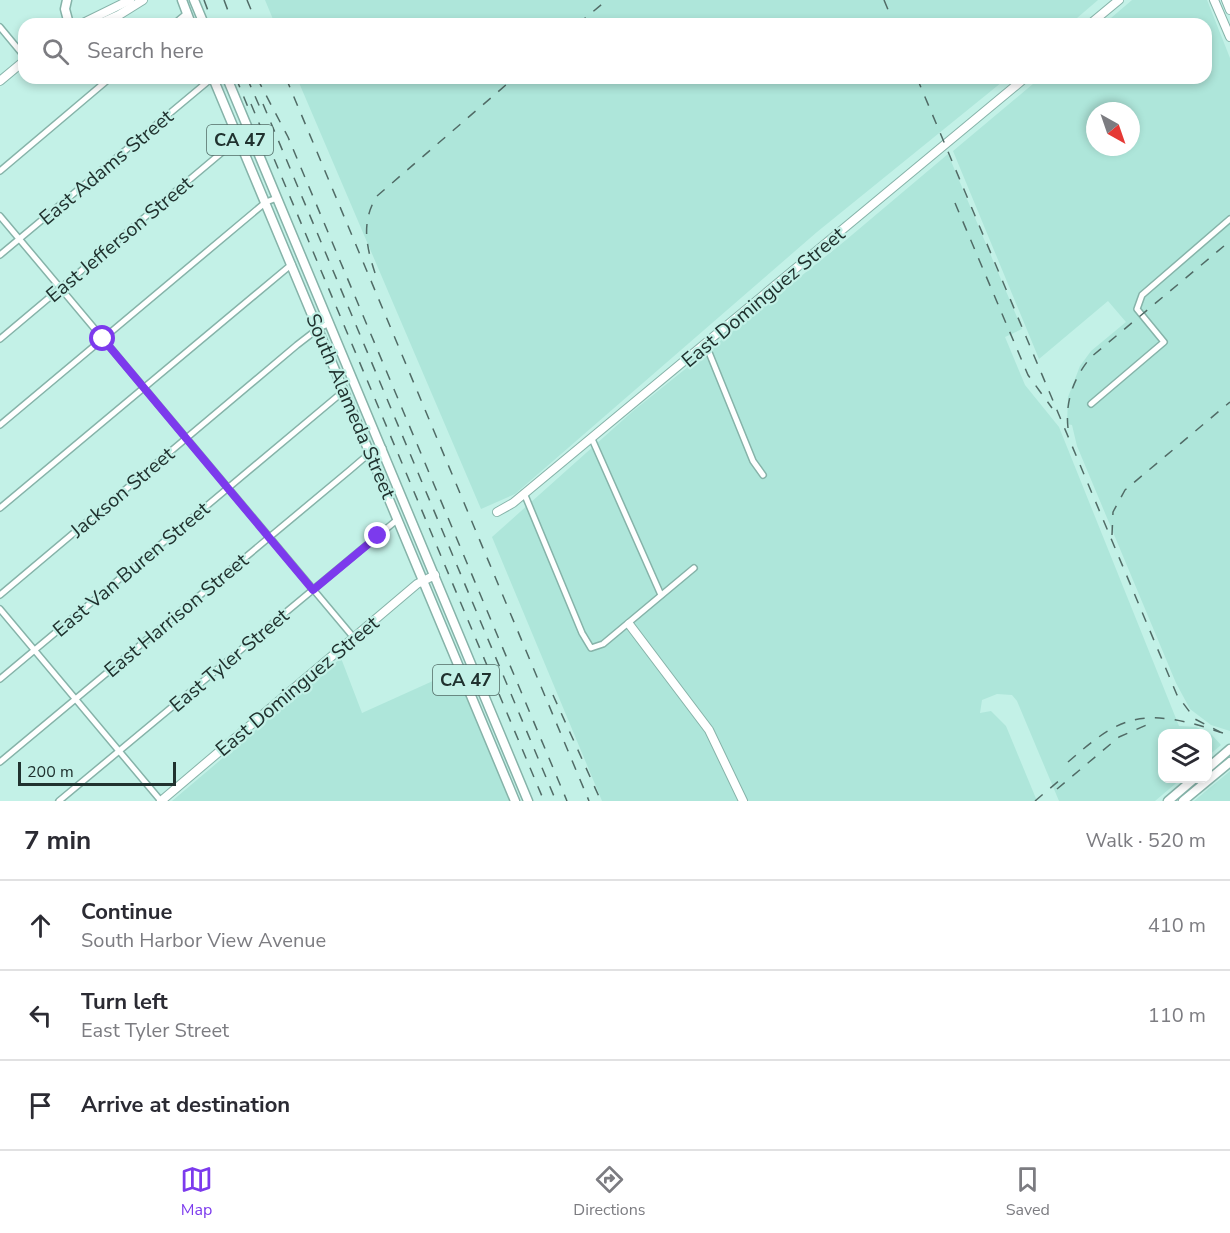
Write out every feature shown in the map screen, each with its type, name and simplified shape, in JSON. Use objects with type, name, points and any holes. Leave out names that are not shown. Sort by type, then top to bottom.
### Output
[{"type":"main road","points":[[67,18],[65,9],[68,0]]},
{"type":"main road","points":[[182,0],[188,18]]},
{"type":"main road","points":[[194,0],[202,18]]},
{"type":"main road","name":"South Alameda Street","points":[[216,84],[399,518],[515,801]]},
{"type":"main road","name":"South Alameda Street","points":[[230,84],[383,448],[528,801]]},
{"type":"main road","points":[[1212,765],[1230,749]]},
{"type":"main road","points":[[1183,801],[1230,762]]},
{"type":"main road","points":[[507,782],[518,777]]},
{"type":"main road","points":[[1168,801],[1189,783]]},
{"type":"street","points":[[93,18],[130,0]]},
{"type":"street","points":[[1097,18],[1119,0]]},
{"type":"street","points":[[1214,0],[1230,37]]},
{"type":"street","points":[[1226,0],[1230,10]]},
{"type":"street","points":[[110,18],[141,1]]},
{"type":"street","points":[[181,18],[186,14]]},
{"type":"street","points":[[0,27],[18,49]]},
{"type":"street","points":[[0,81],[18,66]]},
{"type":"street","points":[[0,171],[103,84]]},
{"type":"street","name":"East Adams Street","points":[[0,255],[206,84]]},
{"type":"street","name":"East Dominguez Street","points":[[497,512],[592,439],[1018,84]]},
{"type":"street","name":"East Jefferson Street","points":[[0,339],[239,138]]},
{"type":"street","points":[[0,426],[266,202],[277,198]]},
{"type":"street","points":[[0,216],[354,638]]},
{"type":"street","points":[[1091,404],[1164,342],[1137,309],[1142,295],[1230,219]]},
{"type":"street","points":[[0,508],[292,264]]},
{"type":"street","name":"Jackson Street","points":[[0,595],[319,328],[330,323]]},
{"type":"street","points":[[706,345],[753,461],[763,475]]},
{"type":"street","name":"East Van Buren Street","points":[[0,679],[345,390]]},
{"type":"street","points":[[592,439],[661,595]]},
{"type":"street","name":"East Harrison Street","points":[[0,762],[371,452],[383,448]]},
{"type":"street","points":[[524,493],[582,633],[591,648],[598,648],[629,624],[694,568]]},
{"type":"street","name":"East Tyler Street","points":[[59,801],[399,518]]},
{"type":"street","name":"East Dominguez Street","points":[[161,801],[424,579],[435,575]]},
{"type":"street","points":[[0,609],[161,801]]},
{"type":"street","points":[[629,624],[709,730],[726,761],[743,801]]},
{"type":"shaded area","points":[[265,0],[1098,0],[1077,18],[272,18]]},
{"type":"shaded area","points":[[1132,0],[1207,0],[1230,58],[1230,731],[1211,725],[1190,709],[1176,683],[1077,446],[1072,425],[1067,424],[1068,397],[1080,366],[1091,351],[1126,322],[1108,301],[1039,359],[953,151],[1033,84],[1212,84],[1212,18],[1111,18]]},
{"type":"shaded area","points":[[300,84],[1000,84],[817,232],[515,494],[481,509]]},
{"type":"shaded area","points":[[948,154],[1022,329],[1005,337],[1025,385],[1059,427],[1179,726],[1200,729],[1158,729],[1158,783],[1176,783],[1155,801],[1059,801],[1017,701],[1012,695],[997,694],[982,700],[980,713],[991,711],[1006,726],[1037,801],[602,801],[492,537],[633,411],[846,240]]},
{"type":"shaded area","points":[[341,658],[362,713],[455,671],[510,801],[172,801]]},
{"type":"shaded area","points":[[1212,735],[1221,745],[1212,753]]},
{"type":"shaded area","points":[[1230,771],[1230,801],[1194,801]]},
{"type":"railway","points":[[204,0],[211,18]]},
{"type":"railway","points":[[224,0],[231,18]]},
{"type":"railway","points":[[247,0],[254,18]]},
{"type":"railway","points":[[585,18],[607,0]]},
{"type":"railway","points":[[884,0],[892,18]]},
{"type":"railway","points":[[238,84],[250,112]]},
{"type":"railway","points":[[250,84],[262,112]]},
{"type":"railway","points":[[260,84],[288,137],[567,801]]},
{"type":"railway","points":[[289,84],[589,801]]},
{"type":"railway","points":[[375,273],[367,243],[367,224],[377,196],[507,84]]},
{"type":"railway","points":[[920,84],[1177,695],[1195,719],[1220,732]]},
{"type":"railway","points":[[251,104],[544,801]]},
{"type":"railway","points":[[263,104],[556,801]]},
{"type":"railway","points":[[955,203],[1028,375],[1052,408]]},
{"type":"railway","points":[[1068,428],[1069,399],[1075,381],[1091,357],[1230,241]]},
{"type":"railway","points":[[1112,535],[1113,512],[1125,490],[1230,402]]},
{"type":"railway","points":[[553,695],[601,801]]},
{"type":"railway","points":[[1068,762],[1111,729],[1139,719],[1173,719],[1230,735]]},
{"type":"railway","points":[[1057,789],[1119,737],[1151,723]]},
{"type":"railway","points":[[1035,801],[1061,779]]},
{"type":"route","points":[[103,339],[313,590],[378,536]]}]
